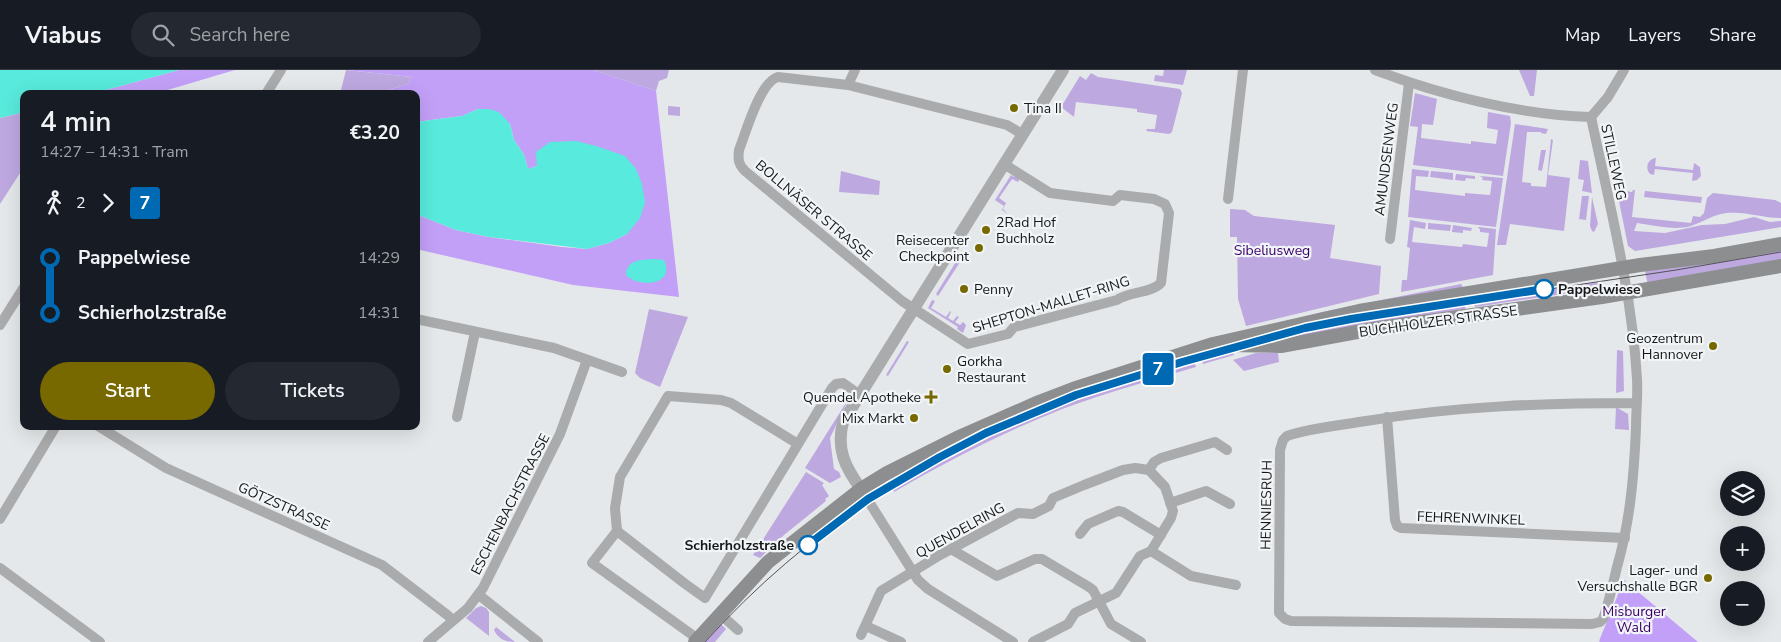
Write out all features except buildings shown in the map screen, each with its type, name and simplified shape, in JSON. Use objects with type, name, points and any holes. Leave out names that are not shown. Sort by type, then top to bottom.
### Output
[{"type":"main road","name":"BUCHHOLZER STRASSE","points":[[697,640],[768,562],[861,489],[924,454],[1039,402],[1100,380],[1213,344],[1359,311],[1781,244]]},
{"type":"main road","name":"BUCHHOLZER STRASSE","points":[[1213,344],[1281,346],[1379,328],[1626,293],[1781,266]]},
{"type":"street","points":[[268,90],[281,70]]},
{"type":"street","points":[[848,85],[855,70]]},
{"type":"street","points":[[861,489],[844,459],[839,443],[843,422],[1063,70]]},
{"type":"street","points":[[1228,199],[1244,70]]},
{"type":"street","points":[[1374,70],[1409,83],[1486,102],[1566,116],[1591,117]]},
{"type":"street","name":"STILLEWEG","points":[[1622,268],[1591,117],[1608,97],[1624,70]]},
{"type":"street","name":"BOLLNÄSER STRASSE","points":[[913,309],[740,167],[738,159],[739,150],[764,89],[773,78],[778,77],[848,85],[1007,125],[1022,134]]},
{"type":"street","name":"AMUNDSENWEG","points":[[1390,239],[1409,83]]},
{"type":"street","name":"SHEPTON-MALLET-RING","points":[[913,309],[968,344],[1008,334],[1014,327],[1118,300],[1124,296],[1153,288],[1161,283],[1169,213],[1165,204],[1154,199],[1120,195],[1113,200],[1050,193],[1004,164]]},
{"type":"street","points":[[1622,268],[1637,380],[1634,462],[1631,501],[1625,538]]},
{"type":"street","points":[[0,325],[20,293]]},
{"type":"street","points":[[420,320],[554,348],[622,372]]},
{"type":"street","points":[[457,416],[475,332]]},
{"type":"street","name":"ESCHENBACHSTRASSE","points":[[428,642],[468,608],[479,595],[560,434],[587,360]]},
{"type":"street","points":[[617,531],[705,598],[832,388],[836,384],[843,383],[860,395]]},
{"type":"street","points":[[697,640],[592,563],[617,531],[615,508],[620,477],[668,396],[730,403],[798,444]]},
{"type":"street","name":"HENNIESRUH","points":[[1625,538],[1604,615],[1600,622],[1592,624],[1291,620],[1285,619],[1278,608],[1280,450],[1283,440],[1290,435],[1387,417],[1492,406],[1563,403],[1637,404]]},
{"type":"street","name":"FEHRENWINKEL","points":[[1387,417],[1397,526],[1401,528],[1625,538]]},
{"type":"street","points":[[0,519],[54,430]]},
{"type":"street","name":"GÖTZSTRASSE","points":[[104,430],[166,468],[382,565],[453,620]]},
{"type":"street","points":[[1032,642],[1068,624],[1075,613],[1116,593],[1140,556],[1151,552],[1172,515],[1163,483],[1149,470],[1154,462],[1161,458],[1216,442],[1227,450]]},
{"type":"street","name":"QUENDELRING","points":[[912,572],[951,548],[1018,514],[1033,514],[1049,506],[1053,498],[1123,470],[1135,468],[1149,470]]},
{"type":"street","name":"QUENDELRING","points":[[861,489],[888,530],[912,572],[928,589],[1013,642]]},
{"type":"street","points":[[1170,503],[1206,491],[1230,504]]},
{"type":"street","points":[[1080,534],[1088,524],[1118,511],[1123,512],[1161,535]]},
{"type":"street","points":[[951,548],[997,576],[1035,559],[1042,559],[1089,587],[1110,624],[1141,642]]},
{"type":"street","points":[[1151,552],[1191,576],[1236,585]]},
{"type":"street","points":[[0,568],[100,642]]},
{"type":"street","points":[[901,642],[864,630],[881,591],[912,572]]},
{"type":"street","points":[[479,595],[538,642]]},
{"type":"street","points":[[720,614],[738,630]]},
{"type":"green space","points":[[179,70],[235,70],[168,90],[106,90]]},
{"type":"green space","points":[[346,70],[412,77],[408,84],[388,90],[341,90]]},
{"type":"green space","points":[[347,70],[593,70],[656,91],[679,297],[573,285],[420,250],[420,216],[456,230],[489,237],[562,247],[587,249],[609,243],[627,234],[537,166],[528,169],[524,155],[514,140],[510,124],[478,109],[462,116],[420,121],[420,90],[388,90],[408,84],[412,77]]},
{"type":"green space","points":[[593,70],[669,70],[667,78],[659,81],[656,91]]},
{"type":"green space","points":[[1164,70],[1187,70],[1183,85],[1154,81],[1155,75],[1163,76]]},
{"type":"green space","points":[[1519,70],[1537,70],[1534,96],[1530,96]]},
{"type":"green space","points":[[1091,73],[1098,77],[1180,89],[1182,93],[1172,132],[1169,134],[1146,131],[1147,129],[1155,129],[1157,115],[1137,112],[1137,109],[1076,102],[1074,117],[1061,107],[1080,76],[1086,80]]},
{"type":"green space","points":[[1415,93],[1437,99],[1433,125],[1422,124],[1421,138],[1471,144],[1471,141],[1496,144],[1498,130],[1487,128],[1488,112],[1510,116],[1511,123],[1503,176],[1413,165],[1418,127],[1410,126]]},
{"type":"green space","points":[[668,106],[680,107],[680,116],[668,115]]},
{"type":"green space","points":[[20,113],[20,173],[0,204],[0,118]]},
{"type":"green space","points":[[1515,124],[1548,129],[1546,134],[1527,132],[1522,182],[1531,183],[1531,186],[1546,187],[1551,139],[1553,140],[1548,175],[1570,178],[1564,231],[1510,224],[1506,245],[1497,245]]},
{"type":"green space","points":[[1541,150],[1546,150],[1542,171],[1538,170]]},
{"type":"green space","points":[[1655,158],[1655,166],[1693,170],[1694,163],[1700,167],[1701,176],[1697,180],[1692,181],[1693,173],[1655,169],[1654,175],[1650,174],[1648,165],[1650,160]]},
{"type":"green space","points":[[1580,160],[1588,161],[1592,193],[1582,191],[1584,180],[1578,179]]},
{"type":"green space","points":[[1412,169],[1429,171],[1428,177],[1416,176],[1415,190],[1465,196],[1465,193],[1490,195],[1492,181],[1482,180],[1483,178],[1480,176],[1503,178],[1496,227],[1408,217]]},
{"type":"green space","points":[[841,171],[880,181],[879,195],[839,192]]},
{"type":"green space","points":[[1431,171],[1453,173],[1453,180],[1430,177]]},
{"type":"green space","points":[[1456,174],[1475,176],[1475,179],[1455,180]]},
{"type":"green space","points":[[1011,175],[1020,178],[1018,182],[1012,179],[999,198],[1006,203],[1003,209],[1008,214],[1002,210],[1004,206],[995,200]]},
{"type":"green space","points":[[1635,190],[1632,217],[1691,223],[1693,216],[1700,217],[1704,213],[1707,198],[1713,193],[1775,200],[1781,203],[1781,218],[1727,213],[1684,227],[1671,228],[1637,223],[1634,231],[1665,233],[1702,225],[1725,224],[1754,217],[1770,222],[1781,221],[1781,227],[1635,251],[1628,246],[1617,191],[1632,192]]},
{"type":"green space","points":[[1645,191],[1702,197],[1701,203],[1644,197]]},
{"type":"green space","points":[[1582,196],[1589,196],[1586,220],[1579,219]]},
{"type":"green space","points":[[1592,197],[1598,224],[1594,232],[1590,226]]},
{"type":"green space","name":"Sibeliusweg","points":[[1230,209],[1245,210],[1254,216],[1335,225],[1330,258],[1381,266],[1379,294],[1246,326],[1238,299],[1237,237],[1230,237]]},
{"type":"green space","points":[[1410,220],[1426,223],[1425,229],[1414,227],[1412,242],[1462,247],[1463,244],[1487,247],[1489,233],[1480,232],[1478,228],[1496,229],[1493,275],[1401,292],[1402,280],[1407,280],[1410,248],[1407,247]]},
{"type":"green space","points":[[1428,223],[1451,225],[1450,231],[1428,229]]},
{"type":"green space","points":[[1453,225],[1472,228],[1471,231],[1463,230],[1463,233],[1452,232]]},
{"type":"green space","points":[[1781,250],[1781,261],[1648,286],[1645,271]]},
{"type":"green space","points":[[959,257],[962,259],[938,296],[936,294]]},
{"type":"green space","points":[[1601,282],[1602,288],[1475,307],[1474,301]]},
{"type":"green space","points":[[1461,284],[1464,289],[1243,332],[1322,312]]},
{"type":"green space","points":[[1464,298],[1466,313],[1289,342],[1288,336],[1270,341],[1270,334]]},
{"type":"green space","points":[[932,300],[935,301],[931,308],[946,317],[950,311],[948,318],[953,321],[957,316],[959,317],[955,322],[960,325],[963,322],[966,325],[963,333],[957,329],[958,327],[928,308]]},
{"type":"green space","points":[[649,309],[688,317],[660,387],[640,378],[635,373]]},
{"type":"green space","points":[[907,341],[909,342],[888,376],[886,375]]},
{"type":"green space","points":[[1218,350],[1219,355],[1233,351],[1234,355],[1203,364],[1200,355]]},
{"type":"green space","points":[[1617,350],[1623,351],[1624,391],[1616,393]]},
{"type":"green space","points":[[1256,353],[1278,353],[1279,362],[1244,371],[1233,360]]},
{"type":"green space","points":[[1193,358],[1196,367],[1097,397],[1021,426],[894,492],[889,480],[998,425],[1084,391]]},
{"type":"green space","points":[[849,398],[830,438],[834,469],[839,472],[841,477],[830,483],[805,468]]},
{"type":"green space","points":[[1616,407],[1628,414],[1629,430],[1615,429]]},
{"type":"green space","points":[[806,472],[824,483],[822,485],[829,496],[825,499],[826,501],[784,535],[760,558],[753,555]]},
{"type":"green space","name":"Misburger Wald","points":[[1624,580],[1698,642],[1600,642]]},
{"type":"green space","points":[[481,606],[489,612],[489,636],[466,618],[476,608]]},
{"type":"green space","points":[[720,623],[726,629],[715,642],[702,642]]},
{"type":"green space","points":[[496,627],[515,642],[505,641],[500,638],[494,630]]},
{"type":"shaded area","points":[[0,70],[179,70],[106,90],[20,90],[20,113],[0,118]]},
{"type":"shaded area","points":[[478,109],[489,109],[499,112],[510,124],[514,140],[524,155],[528,169],[537,166],[536,152],[550,142],[576,141],[625,156],[636,169],[642,184],[645,203],[640,218],[627,234],[609,243],[587,249],[489,237],[456,230],[420,216],[420,121],[462,116]]},
{"type":"shaded area","points":[[640,260],[664,260],[665,275],[660,280],[646,283],[639,282],[626,275],[632,263]]},
{"type":"tram line","points":[[705,642],[744,601],[786,563],[829,528],[875,496],[922,467],[972,440],[1023,416],[1075,395],[1115,381],[1204,355],[1330,323],[1781,252]]},
{"type":"tram line","name":"7","points":[[808,545],[883,489],[940,457],[986,433],[1076,395],[1154,370],[1305,328],[1544,289]]},
{"type":"place","name":"Tina II","points":[[1014,108]]},
{"type":"place","name":"2Rad Hof Buchholz","points":[[986,230]]},
{"type":"place","name":"Reisecenter Checkpoint","points":[[979,248]]},
{"type":"place","name":"Penny","points":[[964,289]]},
{"type":"place","name":"Pappelwiese","points":[[1544,289]]},
{"type":"place","name":"Geozentrum Hannover","points":[[1713,346]]},
{"type":"place","name":"Gorkha Restaurant","points":[[947,369]]},
{"type":"place","name":"Quendel Apotheke","points":[[931,397]]},
{"type":"place","name":"Mix Markt","points":[[914,418]]},
{"type":"place","name":"Schierholzstraße","points":[[808,545]]},
{"type":"place","name":"Lager- und Versuchshalle BGR","points":[[1708,578]]}]
